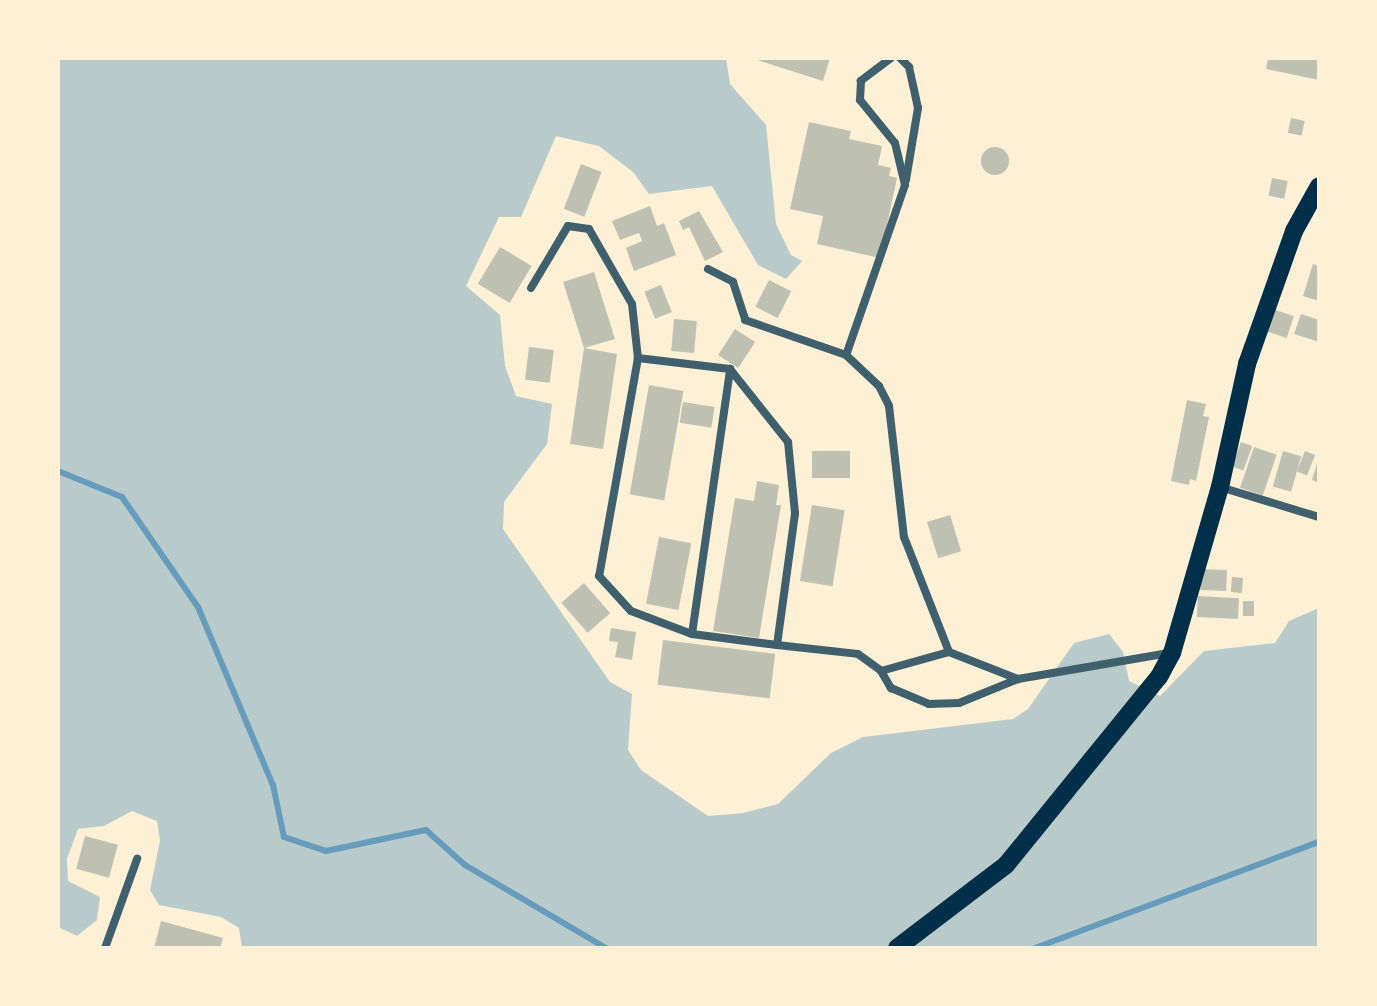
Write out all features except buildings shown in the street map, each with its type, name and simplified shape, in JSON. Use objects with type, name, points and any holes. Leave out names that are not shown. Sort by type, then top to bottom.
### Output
[{"type":"main road","points":[[897,948],[1006,865],[1159,677],[1172,653],[1220,487],[1247,364],[1294,231],[1319,186]]},
{"type":"street","points":[[891,58],[861,81],[860,100],[895,143],[905,185]]},
{"type":"street","points":[[846,355],[905,185],[918,108],[909,67],[900,58]]},
{"type":"street","points":[[531,288],[568,226],[589,229],[632,304],[638,358],[599,576],[631,611],[692,634],[858,654],[881,671],[891,688],[929,704],[959,703],[1018,679],[1172,653]]},
{"type":"street","points":[[708,269],[733,282],[745,320],[846,355],[879,386],[889,406],[904,537],[949,652]]},
{"type":"street","points":[[638,358],[730,369],[791,450],[795,513],[777,645]]},
{"type":"street","points":[[692,634],[730,369]]},
{"type":"street","points":[[1220,487],[1319,517]]},
{"type":"street","points":[[881,671],[949,652],[1018,679]]},
{"type":"street","points":[[105,948],[137,859]]},
{"type":"shaded area","points":[[58,58],[726,58],[730,84],[766,125],[776,224],[791,255],[802,261],[786,279],[758,265],[712,186],[649,194],[633,172],[599,146],[556,136],[521,217],[499,217],[466,286],[500,315],[505,366],[516,396],[552,404],[547,444],[504,502],[503,529],[610,682],[632,694],[628,750],[641,770],[708,816],[743,813],[778,804],[831,753],[863,737],[1013,719],[1028,709],[1074,643],[1109,634],[1123,652],[1129,681],[1160,696],[1204,651],[1275,643],[1289,621],[1319,608],[1319,948],[242,948],[239,928],[221,917],[159,905],[150,890],[160,841],[157,821],[132,811],[104,826],[78,829],[67,859],[68,881],[100,897],[97,920],[77,936],[58,927]]},
{"type":"waterway","points":[[58,471],[122,497],[198,607],[273,785],[284,837],[326,851],[426,830],[465,865],[606,948]]},
{"type":"waterway","points":[[1035,948],[1319,842]]}]
